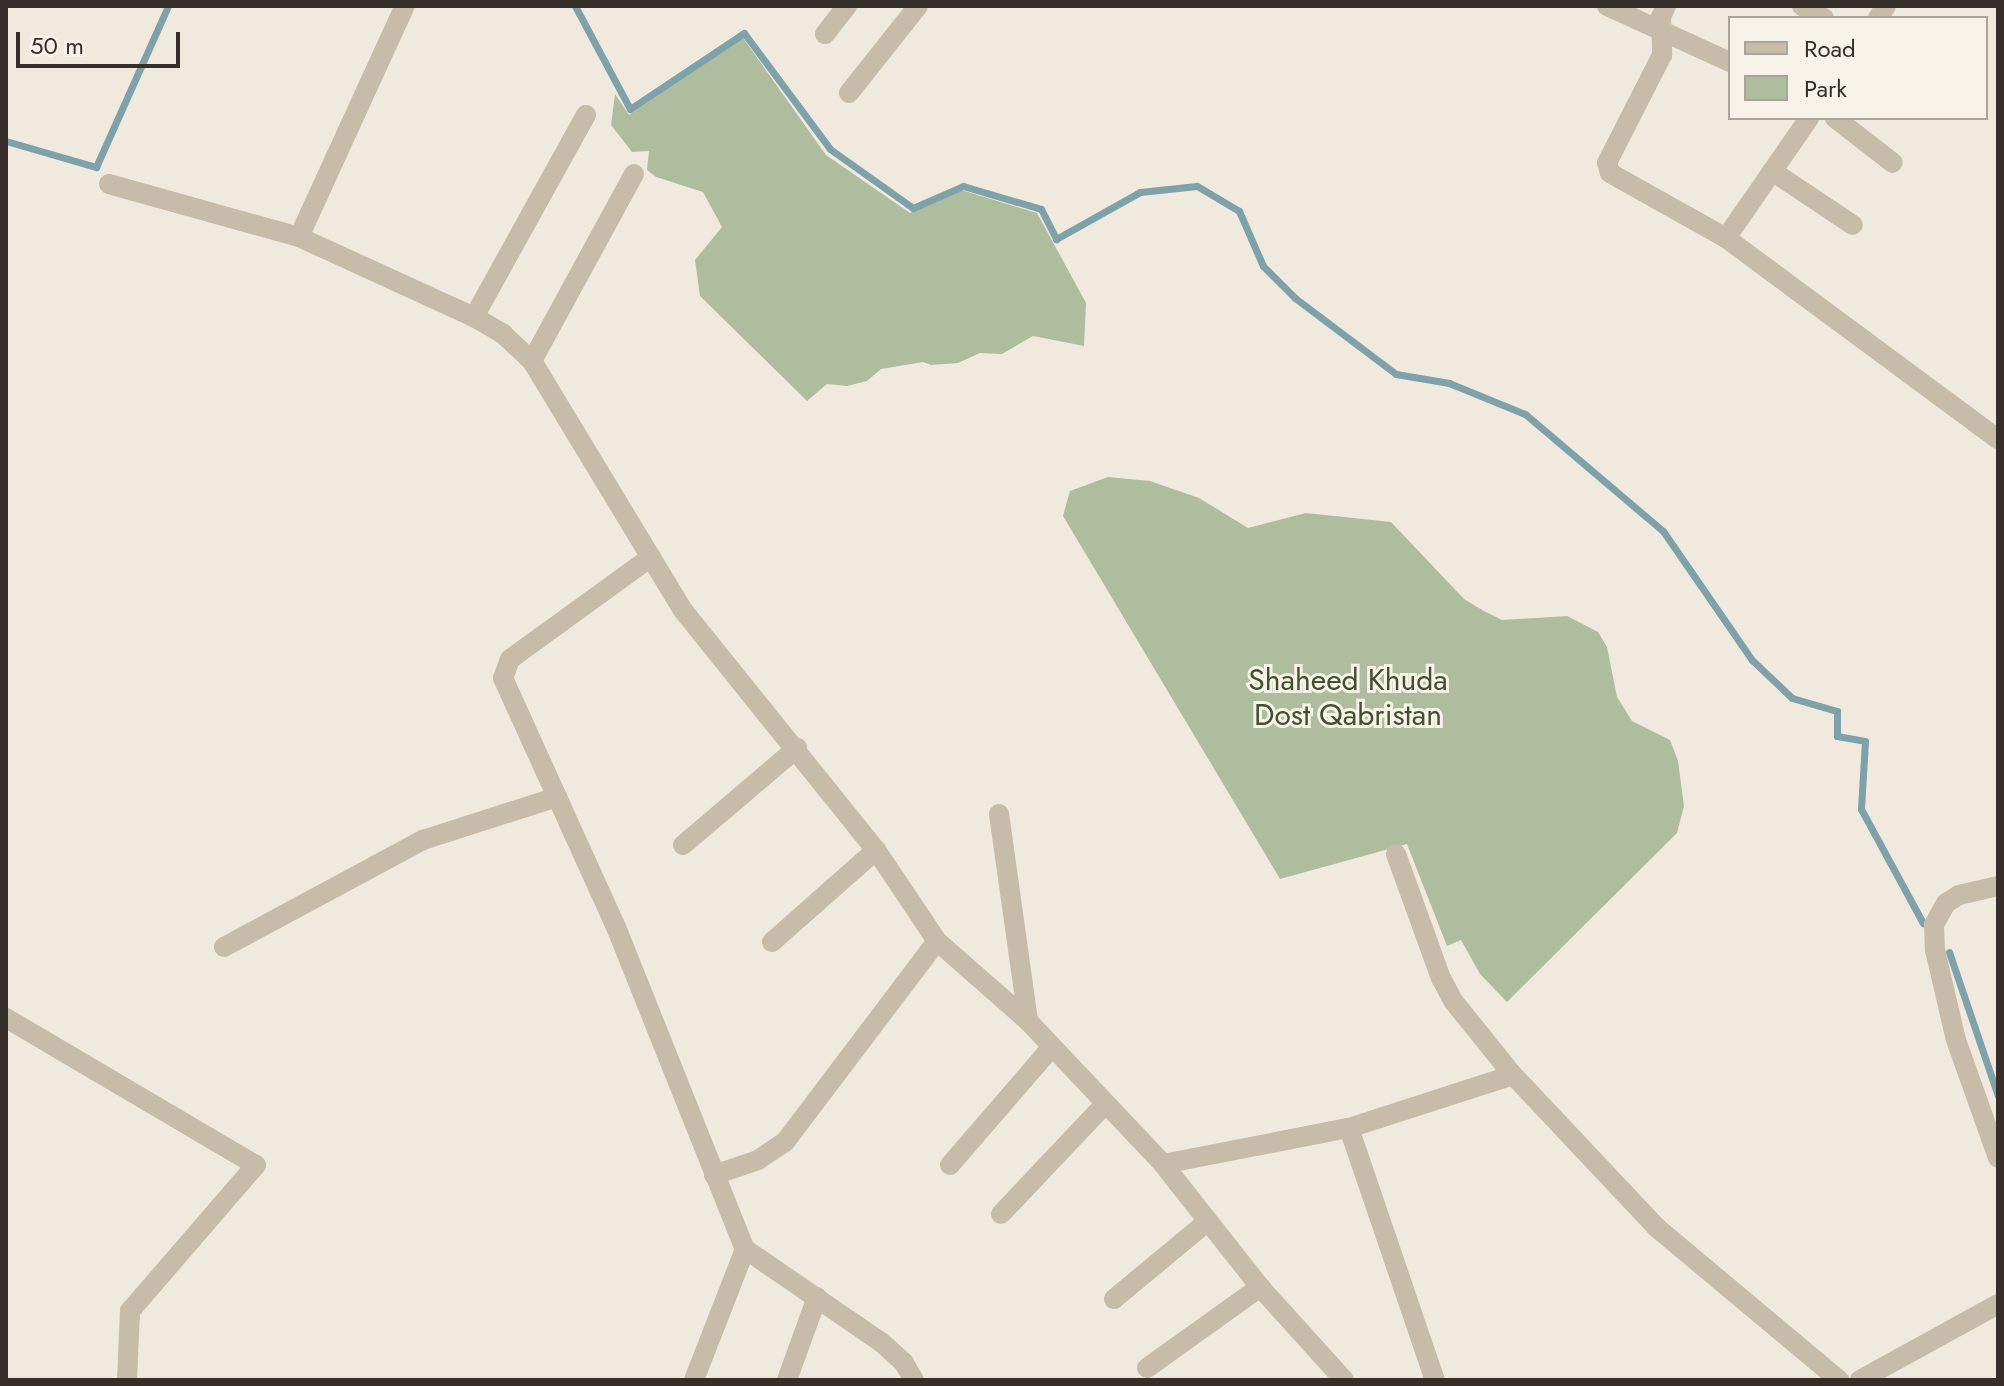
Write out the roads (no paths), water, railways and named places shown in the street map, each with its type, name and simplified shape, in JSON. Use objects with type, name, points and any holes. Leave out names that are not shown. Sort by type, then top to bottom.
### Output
[{"type":"street","points":[[299,237],[405,6]]},
{"type":"street","points":[[825,34],[847,6]]},
{"type":"street","points":[[849,93],[918,6]]},
{"type":"street","points":[[1607,6],[1728,61]]},
{"type":"street","points":[[1666,6],[1661,28],[1662,55],[1607,163],[1609,170],[1726,238],[1998,439]]},
{"type":"street","points":[[1802,6],[1820,16]]},
{"type":"street","points":[[474,317],[586,115]]},
{"type":"street","points":[[1726,238],[1808,120]]},
{"type":"street","points":[[1838,120],[1893,163]]},
{"type":"street","points":[[1772,171],[1853,225]]},
{"type":"street","points":[[532,361],[634,174]]},
{"type":"street","points":[[109,184],[299,237],[474,317],[503,334],[532,361],[682,609],[797,748],[876,850],[937,941],[1028,1021],[1163,1164],[1260,1287],[1344,1380]]},
{"type":"street","points":[[651,557],[510,659],[504,668],[503,678],[616,927],[745,1249],[881,1342],[904,1363],[914,1380]]},
{"type":"street","points":[[683,845],[797,748]]},
{"type":"street","points":[[224,947],[423,840],[557,797]]},
{"type":"street","points":[[999,814],[1028,1021]]},
{"type":"street","points":[[772,942],[876,850]]},
{"type":"street","points":[[1396,854],[1441,978],[1454,1002],[1513,1075],[1656,1227],[1839,1380]]},
{"type":"street","points":[[1998,886],[1959,895],[1946,903],[1934,925],[1935,950],[1956,1040],[1993,1135],[1998,1158]]},
{"type":"street","points":[[714,1175],[758,1160],[785,1142],[937,941]]},
{"type":"street","points":[[6,1018],[256,1165],[130,1311],[127,1380]]},
{"type":"street","points":[[950,1165],[1052,1047]]},
{"type":"street","points":[[1163,1164],[1349,1128],[1513,1075]]},
{"type":"street","points":[[1001,1214],[1105,1104]]},
{"type":"street","points":[[1349,1128],[1435,1380]]},
{"type":"street","points":[[1114,1299],[1208,1221]]},
{"type":"street","points":[[694,1380],[745,1249]]},
{"type":"street","points":[[1147,1368],[1260,1287]]},
{"type":"street","points":[[787,1380],[817,1297]]},
{"type":"street","points":[[1860,1380],[1998,1304]]},
{"type":"waterway","points":[[6,141],[96,167],[168,6]]},
{"type":"waterway","points":[[575,6],[630,109],[744,33],[830,149],[913,208],[963,186],[1041,209],[1056,239],[1140,192],[1197,186],[1239,211],[1263,266],[1295,298],[1396,374],[1449,383],[1525,414],[1663,531],[1752,660],[1792,698],[1837,711],[1837,736],[1865,741],[1861,809],[1923,923]]},
{"type":"waterway","points":[[1949,952],[1998,1096]]},
{"type":"park label","name":"Shaheed Khuda Dost Qabristan","points":[[1348,697]]}]
